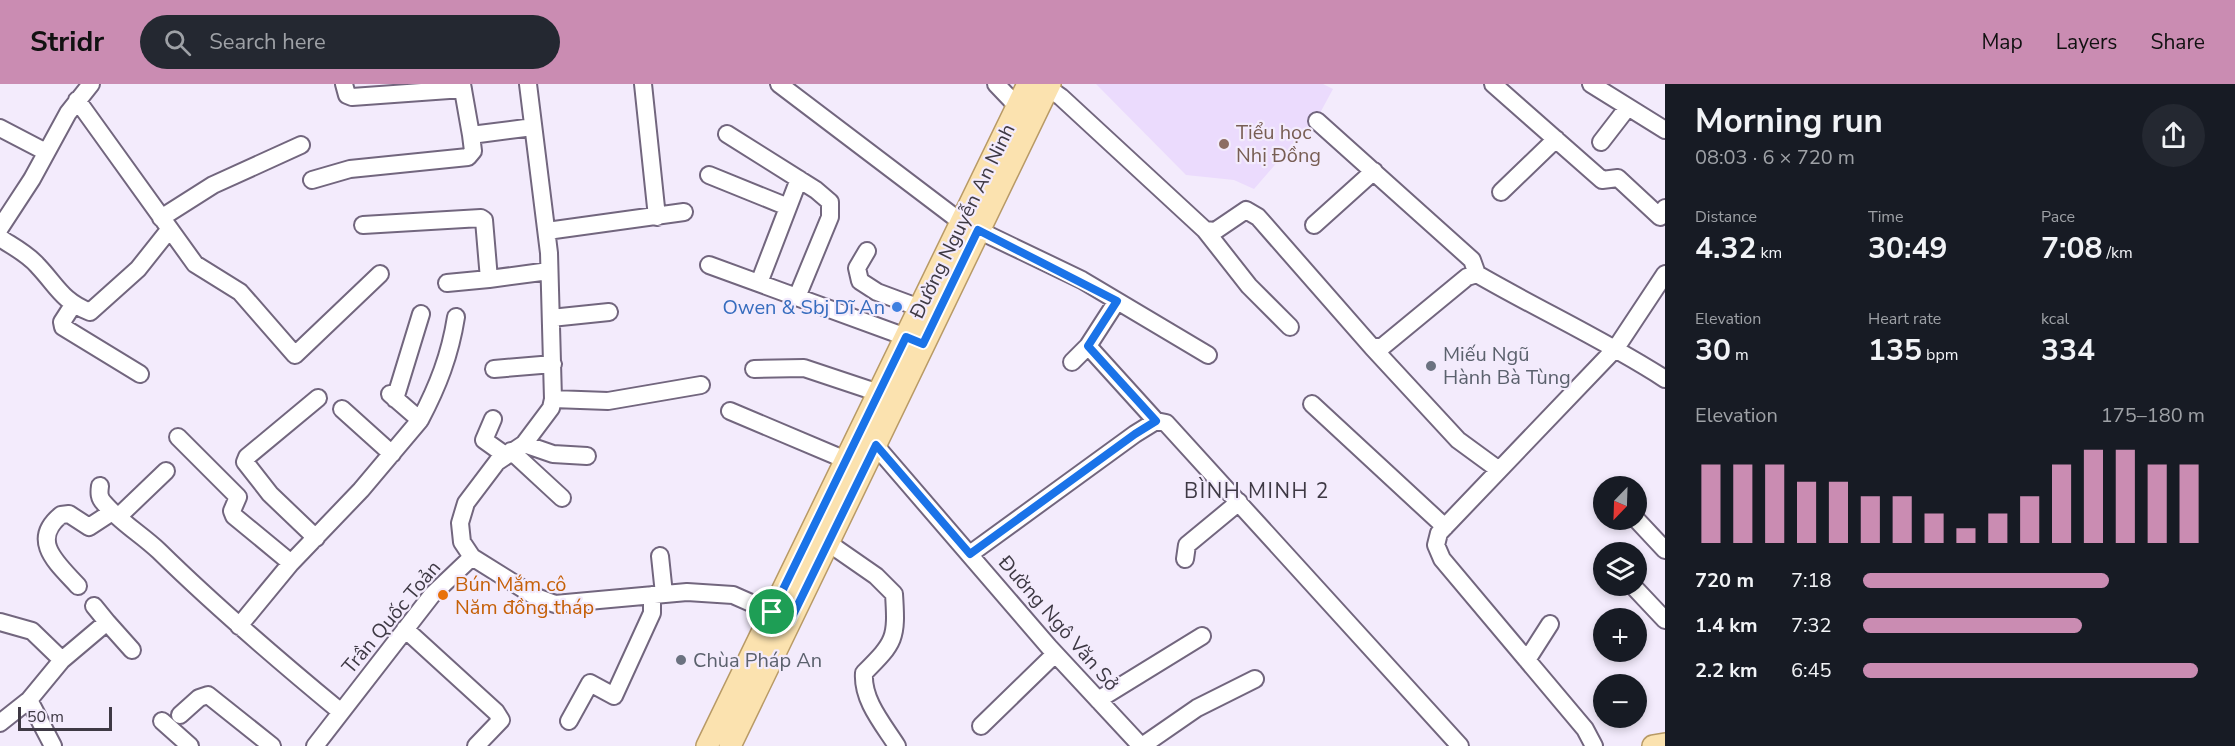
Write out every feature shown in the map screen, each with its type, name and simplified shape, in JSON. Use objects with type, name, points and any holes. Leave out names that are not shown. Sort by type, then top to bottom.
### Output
[{"type":"main road","name":"Đường Nguyễn An Ninh","points":[[707,746],[781,616],[827,542],[876,445],[915,340],[1042,85]]},
{"type":"main road","name":"Đường Nguyễn An Ninh","points":[[730,746],[846,460],[879,393],[915,340],[920,308],[970,226],[1017,106],[1042,85]]},
{"type":"main road","points":[[1653,746],[1665,744]]},
{"type":"street","points":[[0,228],[77,100],[91,84]]},
{"type":"street","points":[[312,180],[350,169],[468,157],[473,151],[462,87],[352,97],[347,95],[344,84]]},
{"type":"street","points":[[528,84],[547,231],[553,399],[551,408],[513,450],[496,462],[466,503],[460,522],[462,542],[472,557],[536,597],[555,604],[687,592],[733,595],[781,616]]},
{"type":"street","points":[[643,84],[657,217]]},
{"type":"street","points":[[779,84],[970,226],[1117,301],[1208,355]]},
{"type":"street","points":[[996,84],[1017,106]]},
{"type":"street","points":[[1493,84],[1602,180],[1618,178],[1660,217],[1665,208]]},
{"type":"street","points":[[1591,84],[1665,130]]},
{"type":"street","points":[[1042,85],[1205,230],[1249,286],[1290,327]]},
{"type":"street","points":[[77,100],[195,264],[240,292],[295,355],[380,274]]},
{"type":"street","points":[[1602,142],[1628,107]]},
{"type":"street","points":[[1317,121],[1472,260],[1477,274],[1564,324],[1616,348],[1665,379]]},
{"type":"street","points":[[471,135],[533,127]]},
{"type":"street","points":[[0,128],[46,152]]},
{"type":"street","points":[[727,134],[799,179],[830,202],[830,217],[797,297]]},
{"type":"street","points":[[1501,192],[1556,139]]},
{"type":"street","points":[[0,238],[38,266],[55,288],[73,305],[90,312],[138,269],[165,224],[213,184],[301,145]]},
{"type":"street","points":[[1314,225],[1374,171]]},
{"type":"street","points":[[709,175],[788,207]]},
{"type":"street","points":[[759,283],[799,179]]},
{"type":"street","points":[[1205,230],[1215,231],[1246,210],[1258,217],[1372,347],[1458,440],[1499,470]]},
{"type":"street","points":[[547,231],[684,213]]},
{"type":"street","points":[[363,225],[480,218],[484,220],[489,279]]},
{"type":"street","points":[[867,251],[857,268],[861,281],[877,292],[920,308]]},
{"type":"street","points":[[709,265],[915,340]]},
{"type":"street","points":[[447,283],[549,271]]},
{"type":"street","points":[[1372,347],[1382,347],[1467,277],[1477,274]]},
{"type":"street","points":[[1594,746],[1585,729],[1443,559],[1436,545],[1438,533],[1616,348],[1665,274]]},
{"type":"street","points":[[1072,362],[1088,346],[1117,301]]},
{"type":"street","points":[[73,305],[62,322],[63,327],[140,374]]},
{"type":"street","points":[[551,318],[609,312]]},
{"type":"street","points":[[420,420],[393,397],[421,314]]},
{"type":"street","points":[[239,626],[291,563],[392,454],[420,420],[438,387],[451,352],[456,317]]},
{"type":"street","points":[[1088,346],[1156,421],[1166,423],[1460,746]]},
{"type":"street","points":[[495,369],[553,364]]},
{"type":"street","points":[[754,369],[804,368],[879,393]]},
{"type":"street","points":[[553,399],[608,401],[701,385]]},
{"type":"street","points":[[316,538],[270,494],[245,462],[247,456],[318,398]]},
{"type":"street","points":[[1312,404],[1445,527]]},
{"type":"street","points":[[342,409],[392,454]]},
{"type":"street","points":[[730,411],[846,460]]},
{"type":"street","points":[[493,419],[484,440],[513,450],[587,456]]},
{"type":"street","points":[[970,554],[1156,421]]},
{"type":"street","points":[[178,437],[238,498],[232,511],[234,516],[291,563]]},
{"type":"street","name":"Đường Ngô Văn Sở","points":[[876,445],[1055,654],[1142,746]]},
{"type":"street","points":[[513,450],[562,498]]},
{"type":"street","points":[[78,586],[46,545],[46,533],[55,519],[64,514],[86,527],[115,514],[166,471]]},
{"type":"street","points":[[100,486],[99,494],[102,502],[157,549],[239,626],[341,712]]},
{"type":"street","points":[[1185,559],[1187,545],[1239,502]]},
{"type":"street","points":[[1646,530],[1665,550]]},
{"type":"street","points":[[827,542],[876,576],[894,594],[896,626],[890,646],[864,673],[863,681],[865,692],[897,746]]},
{"type":"street","points":[[569,721],[590,683],[614,696],[658,595],[660,556]]},
{"type":"street","name":"Trần Quốc Toản","points":[[315,746],[432,595],[472,557]]},
{"type":"street","points":[[1645,596],[1662,610]]},
{"type":"street","points":[[94,606],[132,650]]},
{"type":"street","points":[[0,622],[32,632],[62,660]]},
{"type":"street","points":[[0,723],[29,700],[62,660],[106,622]]},
{"type":"street","points":[[1527,660],[1550,624]]},
{"type":"street","points":[[405,629],[496,712],[501,720],[476,746]]},
{"type":"street","points":[[1098,700],[1202,636]]},
{"type":"street","points":[[981,726],[1055,654]]},
{"type":"street","points":[[1142,746],[1197,708],[1255,679]]},
{"type":"street","points":[[180,715],[199,698],[208,695],[272,746]]},
{"type":"street","points":[[29,700],[53,746]]},
{"type":"street","points":[[162,721],[189,746]]},
{"type":"shaded area","name":"Tiểu học Nhị Đồng","points":[[1096,84],[1323,84],[1333,89],[1320,113],[1254,189],[1234,180],[1186,175]]},
{"type":"place","name":"Tiểu học Nhị Đồng","points":[[1224,144]]},
{"type":"place","name":"Owen & Sbj Dĩ An","points":[[897,307]]},
{"type":"place","name":"Miếu Ngũ Hành Bà Tùng","points":[[1431,366]]},
{"type":"place","name":"Bún Mắm cô Năm đồng tháp","points":[[443,595]]},
{"type":"place","name":"Chùa Pháp An","points":[[681,660]]},
{"type":"district","name":"BÌNH MINH 2","points":[[1257,491]]},
{"type":"route","points":[[978,230],[1082,280],[1117,301],[1088,346],[1156,421],[970,554],[876,445],[790,621],[772,612],[906,337],[923,344],[978,230]]}]
